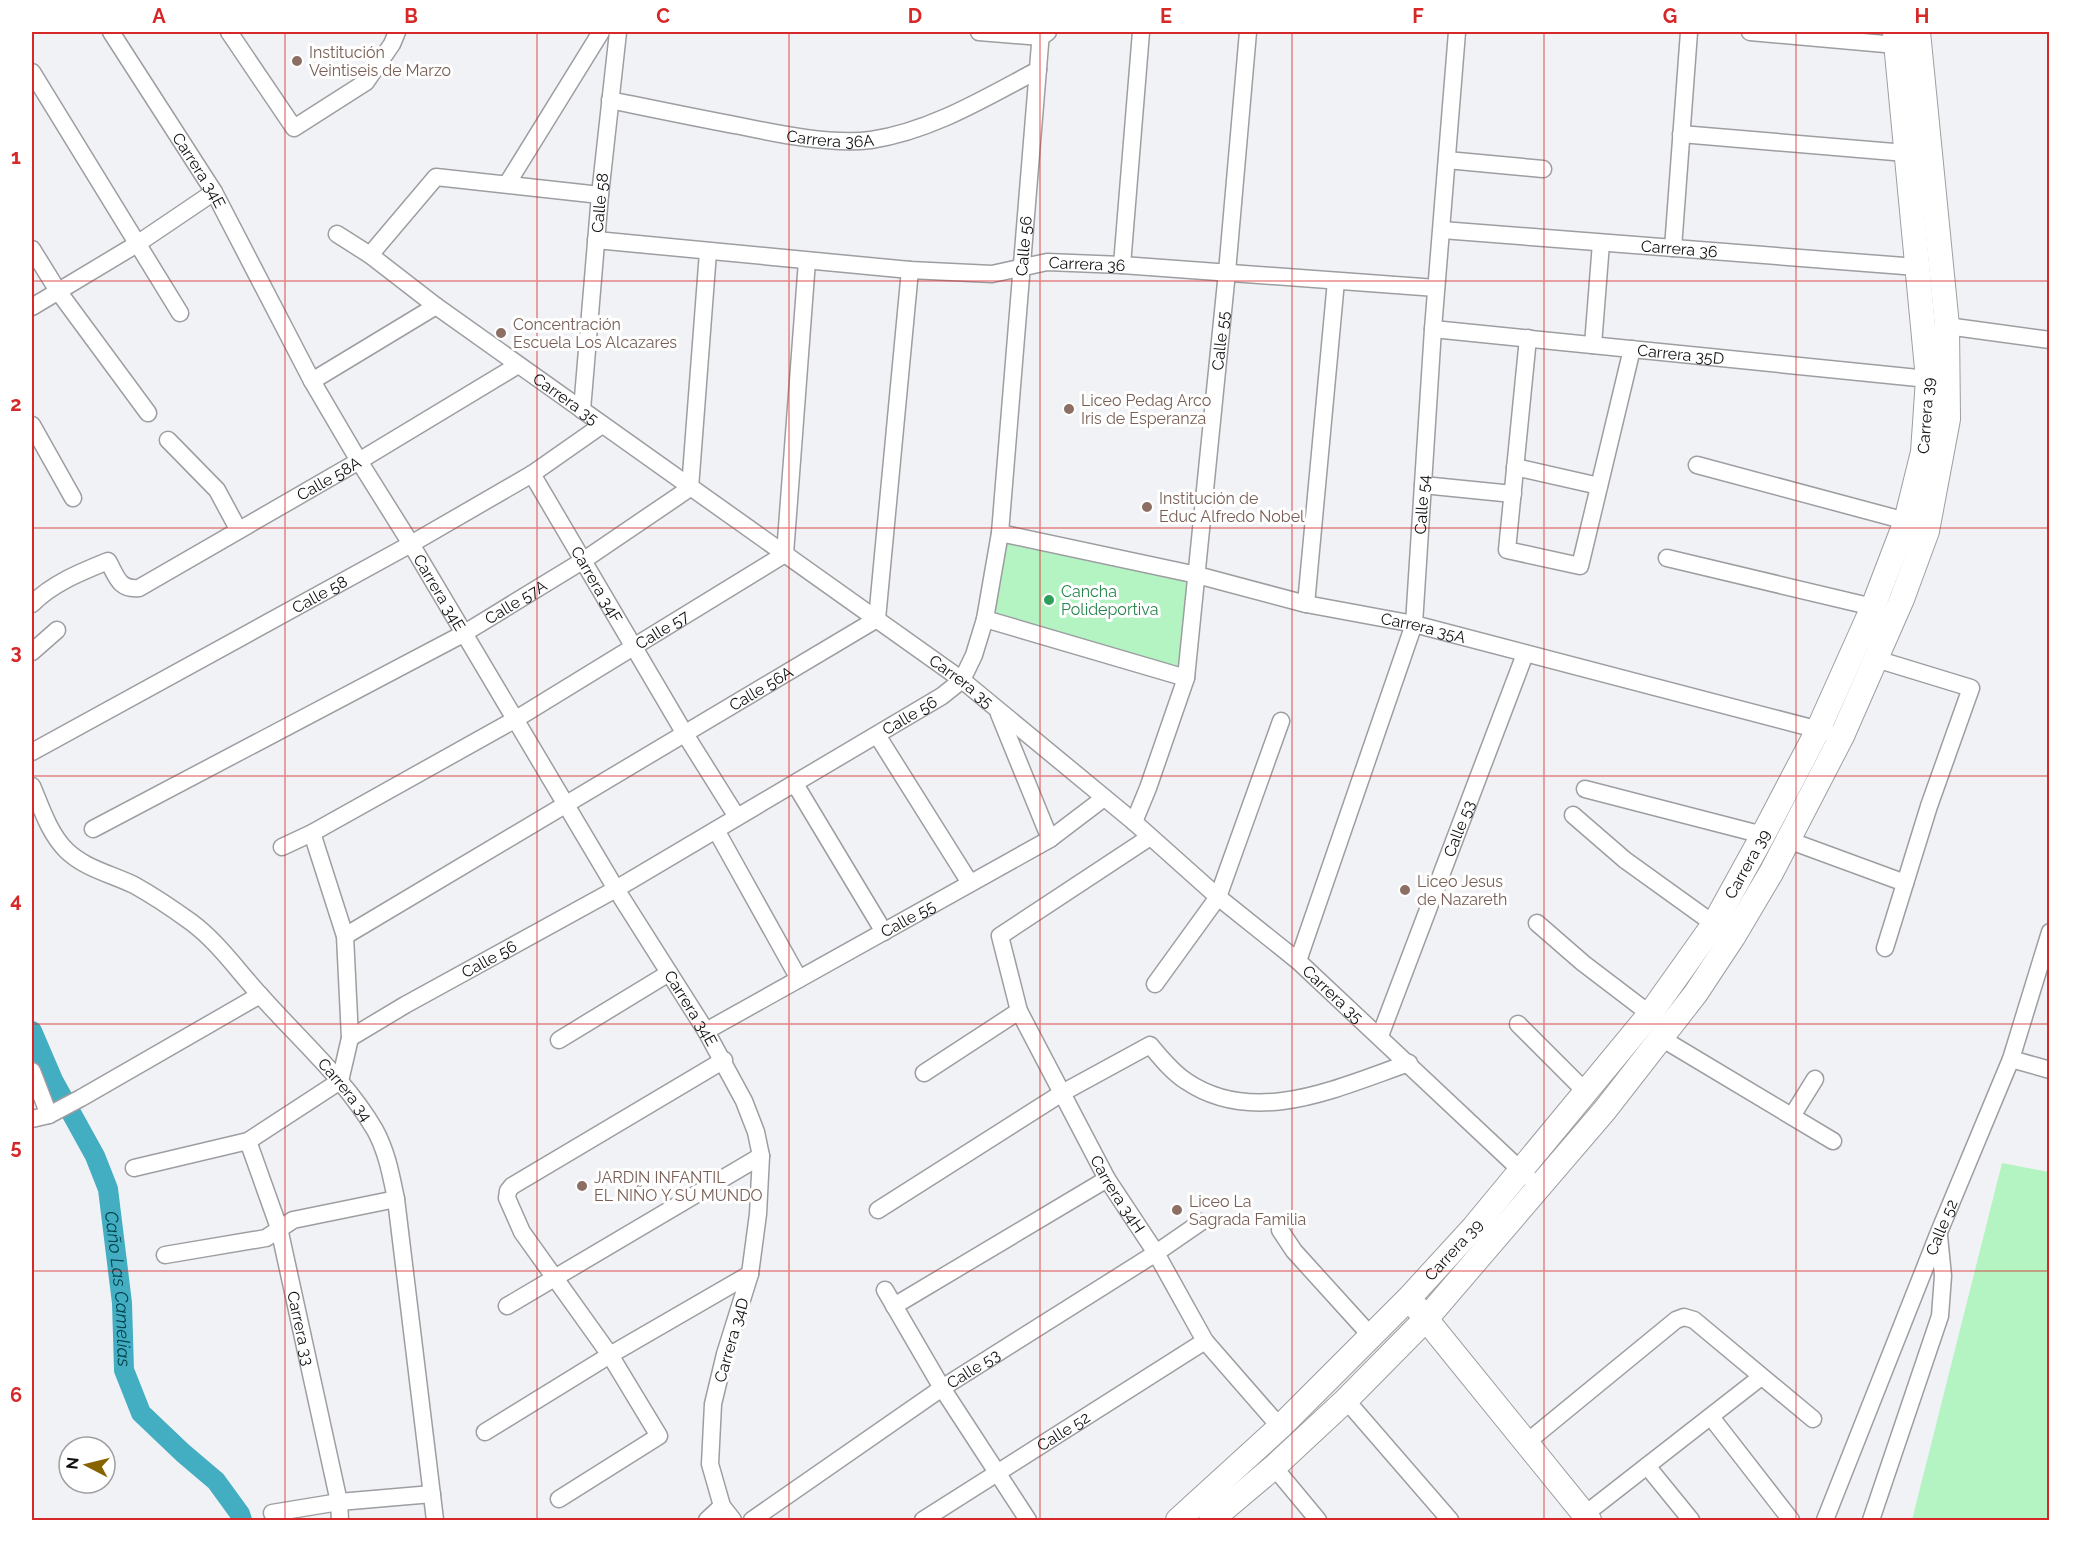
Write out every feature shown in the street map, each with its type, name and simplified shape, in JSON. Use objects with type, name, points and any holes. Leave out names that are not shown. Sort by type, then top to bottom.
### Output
[{"type":"main road","name":"Carrera 39","points":[[1211,1521],[1274,1467],[1346,1400],[1426,1319],[1605,1110],[1696,993],[1733,937],[1788,840],[1842,736],[1902,598],[1927,531],[1948,419],[1947,326],[1918,32]]},
{"type":"main road","name":"Carrera 39","points":[[1178,1521],[1281,1428],[1409,1298],[1474,1227],[1650,1014],[1714,924],[1818,730],[1874,607],[1906,521],[1923,452],[1929,379],[1895,38]]},
{"type":"main road","points":[[1409,1298],[1587,1518]]},
{"type":"street","name":"Carrera 34E","points":[[111,32],[214,192],[312,381],[359,462],[411,544],[616,889],[724,1060],[752,1121],[761,1155]]},
{"type":"street","points":[[229,32],[294,128],[366,82],[392,44],[397,32]]},
{"type":"street","points":[[507,184],[601,32]]},
{"type":"street","name":"Calle 58","points":[[582,410],[600,195],[618,32]]},
{"type":"street","points":[[979,32],[1043,34]]},
{"type":"street","points":[[1122,265],[1141,32]]},
{"type":"street","name":"Calle 55","points":[[1134,822],[1148,789],[1186,678],[1227,272],[1248,32]]},
{"type":"street","name":"Calle 54","points":[[1298,961],[1414,624],[1433,329],[1457,32]]},
{"type":"street","points":[[1673,248],[1689,32]]},
{"type":"street","points":[[1750,32],[1895,38]]},
{"type":"street","name":"Calle 56","points":[[351,1038],[405,1005],[616,889],[942,696],[962,680],[974,655],[985,619],[1000,533],[1038,70],[1043,34]]},
{"type":"street","name":"Carrera 36A","points":[[610,100],[819,140],[869,140],[912,130],[961,111],[1038,70]]},
{"type":"street","points":[[32,72],[180,313]]},
{"type":"street","points":[[1681,134],[1906,153]]},
{"type":"street","points":[[1447,159],[1544,169]]},
{"type":"street","points":[[370,255],[436,177],[600,195]]},
{"type":"street","points":[[32,307],[137,244],[214,192]]},
{"type":"street","name":"Carrera 36","points":[[1442,230],[1917,267]]},
{"type":"street","name":"Carrera 35","points":[[337,234],[370,255],[518,365],[962,680],[1134,822],[1218,897],[1298,961],[1409,1063],[1539,1188]]},
{"type":"street","name":"Carrera 36","points":[[596,240],[910,270],[992,274],[1047,262],[1227,272],[1436,288]]},
{"type":"street","points":[[1593,345],[1601,243]]},
{"type":"street","points":[[32,249],[58,291],[148,413]]},
{"type":"street","points":[[690,488],[708,252]]},
{"type":"street","points":[[785,554],[807,261]]},
{"type":"street","points":[[877,619],[910,270]]},
{"type":"street","points":[[1306,604],[1336,281]]},
{"type":"street","points":[[312,381],[436,306]]},
{"type":"street","points":[[1947,326],[2049,340]]},
{"type":"street","name":"Carrera 35D","points":[[1433,329],[1929,379]]},
{"type":"street","points":[[1528,338],[1507,550],[1580,566],[1632,349]]},
{"type":"street","name":"Calle 58A","points":[[32,604],[56,585],[108,561],[121,584],[129,589],[139,588],[238,529],[359,462],[518,365]]},
{"type":"street","points":[[32,425],[73,498]]},
{"type":"street","name":"Calle 58","points":[[32,752],[411,544],[532,474],[602,425]]},
{"type":"street","points":[[168,440],[217,490],[238,529]]},
{"type":"street","points":[[1697,465],[1906,521]]},
{"type":"street","points":[[1515,466],[1599,486]]},
{"type":"street","name":"Carrera 34F","points":[[532,474],[737,817]]},
{"type":"street","points":[[1423,485],[1513,495]]},
{"type":"street","name":"Calle 57A","points":[[93,830],[463,634],[584,560],[690,488]]},
{"type":"street","name":"Carrera 35A","points":[[1000,533],[1197,575],[1306,604],[1414,624],[1842,736]]},
{"type":"street","name":"Calle 57","points":[[282,847],[312,833],[516,719],[785,554]]},
{"type":"street","points":[[1667,558],[1874,607]]},
{"type":"street","name":"Calle 56A","points":[[345,936],[877,619]]},
{"type":"street","points":[[985,619],[1186,678]]},
{"type":"street","points":[[32,652],[57,630]]},
{"type":"street","name":"Calle 53","points":[[1380,1036],[1525,654]]},
{"type":"street","points":[[1876,659],[1971,688],[1929,806],[1885,948]]},
{"type":"street","points":[[997,711],[1050,839]]},
{"type":"street","points":[[1155,984],[1218,897],[1281,721]]},
{"type":"street","points":[[877,735],[970,884]]},
{"type":"street","points":[[795,784],[884,932]]},
{"type":"street","name":"Carrera 34","points":[[32,786],[52,832],[66,850],[85,864],[133,885],[194,924],[218,946],[340,1081],[375,1130],[387,1158],[396,1199],[435,1521]]},
{"type":"street","points":[[1585,789],[1763,835]]},
{"type":"street","name":"Calle 55","points":[[706,1031],[1050,839],[1104,798]]},
{"type":"street","points":[[1573,815],[1640,872],[1714,924]]},
{"type":"street","points":[[716,830],[799,979]]},
{"type":"street","points":[[134,1168],[248,1141],[340,1081],[351,1038],[345,936],[312,833]]},
{"type":"street","name":"Carrera 34H","points":[[1150,837],[1000,936],[1019,1011],[1107,1179],[1156,1253],[1205,1341],[1281,1428]]},
{"type":"street","points":[[1788,840],[1905,883]]},
{"type":"street","points":[[1537,923],[1583,963],[1650,1014]]},
{"type":"street","name":"Calle 52","points":[[1825,1521],[1939,1232],[2011,1059],[2049,932]]},
{"type":"street","points":[[559,1040],[669,973]]},
{"type":"street","points":[[32,1119],[54,1112],[81,1098],[260,995]]},
{"type":"street","points":[[924,1073],[1019,1011]]},
{"type":"street","points":[[1518,1024],[1586,1092]]},
{"type":"street","points":[[1661,1038],[1833,1141]]},
{"type":"street","points":[[878,1210],[1062,1093],[1150,1045],[1165,1063],[1185,1080],[1206,1092],[1259,1103],[1287,1102],[1317,1095],[1409,1063]]},
{"type":"street","points":[[2011,1059],[2049,1070]]},
{"type":"street","points":[[559,1499],[659,1436],[610,1355],[522,1232],[507,1198],[508,1191],[512,1186],[724,1060]]},
{"type":"street","points":[[32,1071],[54,1112]]},
{"type":"street","points":[[1792,1116],[1815,1079]]},
{"type":"street","name":"Carrera 33","points":[[248,1141],[279,1228],[339,1502],[340,1521]]},
{"type":"street","points":[[507,1306],[761,1155]]},
{"type":"street","name":"Carrera 34D","points":[[733,1521],[722,1506],[710,1464],[713,1404],[725,1354],[750,1274],[758,1214],[761,1155]]},
{"type":"street","points":[[894,1306],[1107,1179]]},
{"type":"street","points":[[165,1255],[266,1238],[293,1220],[396,1199]]},
{"type":"street","name":"Calle 53","points":[[752,1521],[942,1388],[1156,1253],[1201,1222]]},
{"type":"street","points":[[1280,1230],[1294,1251],[1372,1337]]},
{"type":"street","points":[[1871,1521],[1940,1316],[1943,1276],[1939,1232]]},
{"type":"street","points":[[485,1432],[610,1355],[750,1274]]},
{"type":"street","points":[[885,1290],[942,1388],[1028,1521]]},
{"type":"street","points":[[1526,1443],[1676,1320],[1684,1317],[1694,1320],[1813,1419]]},
{"type":"street","name":"Calle 52","points":[[923,1521],[1205,1341]]},
{"type":"street","points":[[1587,1518],[1647,1466],[1761,1377]]},
{"type":"street","points":[[1346,1400],[1450,1521]]},
{"type":"street","points":[[1711,1417],[1791,1521]]},
{"type":"street","points":[[1647,1466],[1691,1521]]},
{"type":"street","points":[[1274,1467],[1318,1521]]},
{"type":"street","points":[[272,1513],[339,1502],[432,1494]]},
{"type":"street","points":[[707,1521],[722,1506]]},
{"type":"green space","points":[[1000,533],[1197,575],[1186,678],[985,619]]},
{"type":"green space","points":[[2002,1163],[2049,1172],[2049,1520],[1912,1520]]},
{"type":"waterway","name":"Caño Las Camelias","points":[[32,1031],[53,1080],[95,1156],[108,1189],[122,1303],[124,1370],[141,1413],[216,1481],[242,1520]]},
{"type":"place","name":"Institución Veintiseis de Marzo","points":[[297,61]]},
{"type":"place","name":"Concentración Escuela Los Alcazares","points":[[501,333]]},
{"type":"place","name":"Liceo Pedag Arco Iris de Esperanza","points":[[1069,409]]},
{"type":"place","name":"Institución de Educ Alfredo Nobel","points":[[1147,507]]},
{"type":"place","name":"Cancha Polideportiva","points":[[1049,600]]},
{"type":"place","name":"Liceo Jesus de Nazareth","points":[[1405,890]]},
{"type":"place","name":"JARDIN INFANTIL EL NIÑO Y SU MUNDO","points":[[582,1186]]},
{"type":"place","name":"Liceo La Sagrada Familia","points":[[1177,1210]]}]
